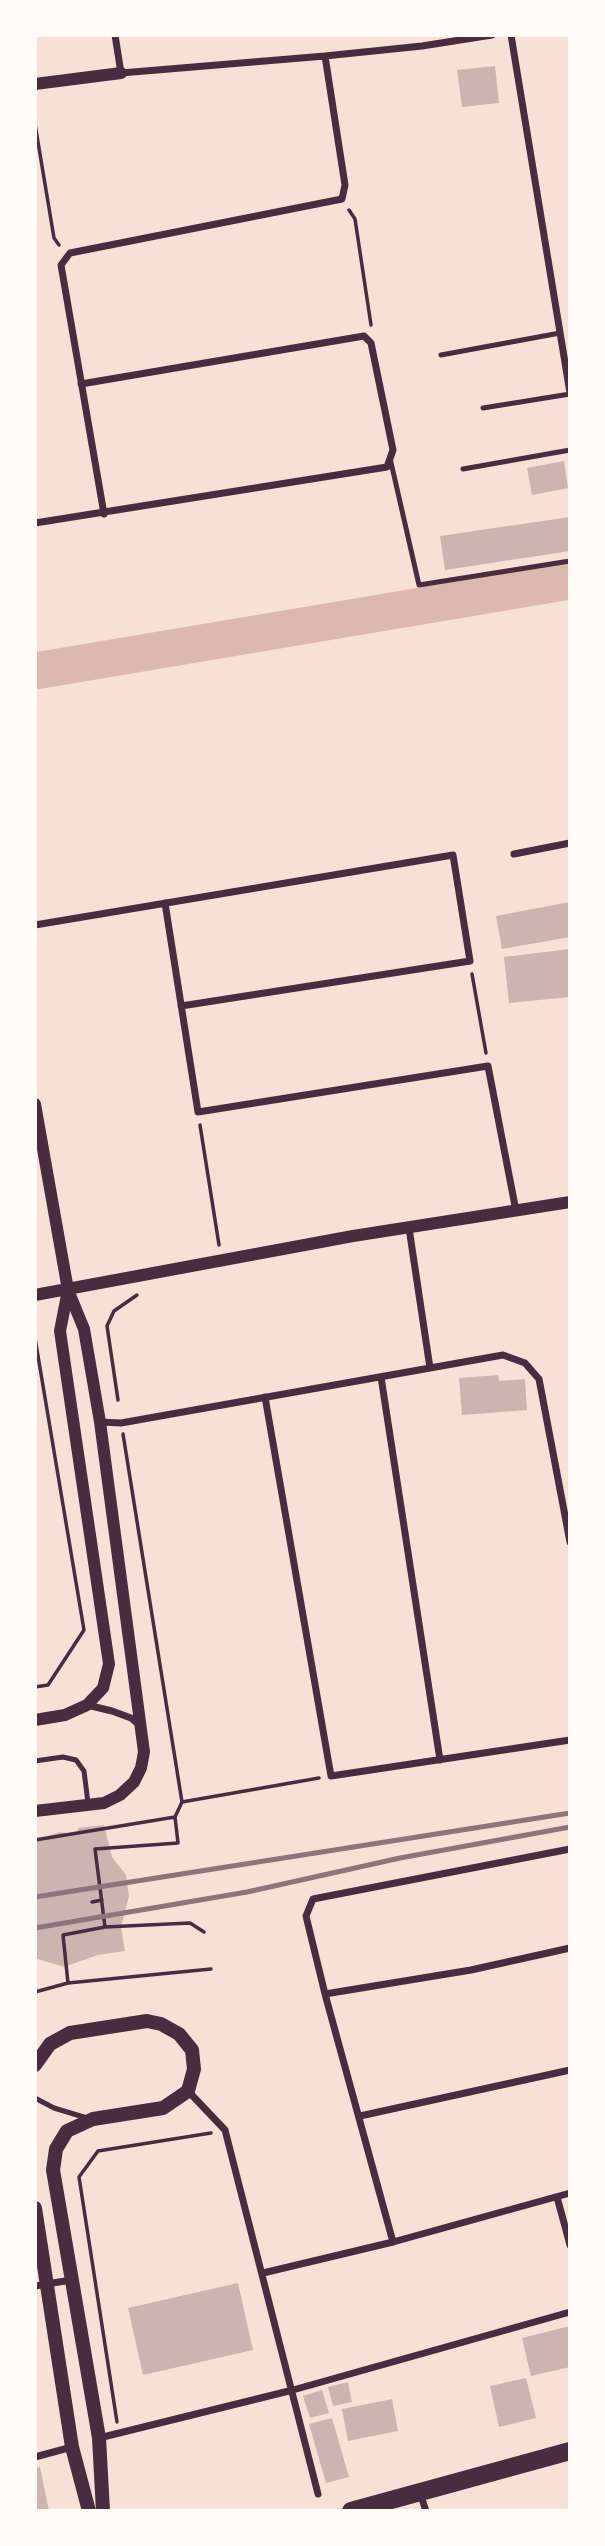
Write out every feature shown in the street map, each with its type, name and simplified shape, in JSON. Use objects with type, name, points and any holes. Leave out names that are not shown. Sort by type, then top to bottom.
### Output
[{"type":"main road","points":[[35,2065],[50,2044],[70,2033],[147,2021],[161,2024],[179,2034],[192,2050],[194,2069],[188,2091],[163,2108],[93,2119],[66,2131],[56,2149],[53,2170],[99,2438],[103,2511]]},
{"type":"main road","points":[[35,2208],[41,2285],[72,2447],[89,2511]]},
{"type":"main road","points":[[351,2511],[570,2451]]},
{"type":"street","points":[[115,35],[121,72]]},
{"type":"street","points":[[35,84],[121,72],[422,46],[492,35]]},
{"type":"street","points":[[511,35],[570,393]]},
{"type":"street","points":[[104,514],[61,265],[70,253],[342,200],[345,185],[325,56]]},
{"type":"street","points":[[35,523],[387,467],[393,450],[371,343],[364,336],[81,384]]},
{"type":"street","points":[[514,854],[570,843]]},
{"type":"street","points":[[35,925],[453,855],[470,961],[181,1006]]},
{"type":"street","points":[[165,903],[198,1112],[488,1066],[516,1211]]},
{"type":"street","points":[[35,1104],[68,1290],[84,1329],[100,1422],[144,1752],[141,1768],[134,1782],[120,1795],[104,1802],[35,1811]]},
{"type":"street","points":[[35,1295],[570,1202]]},
{"type":"street","points":[[409,1228],[430,1368]]},
{"type":"street","points":[[35,1720],[65,1715],[87,1705],[103,1688],[109,1664],[60,1331],[68,1290]]},
{"type":"street","points":[[100,1422],[121,1423],[503,1356],[525,1363],[539,1380],[570,1542]]},
{"type":"street","points":[[381,1377],[440,1760]]},
{"type":"street","points":[[264,1398],[331,1776],[570,1740]]},
{"type":"street","points":[[87,1705],[131,1718],[142,1727]]},
{"type":"street","points":[[393,2242],[324,1994],[306,1916],[313,1899],[570,1849]]},
{"type":"street","points":[[324,1994],[471,1970],[570,1948]]},
{"type":"street","points":[[360,2116],[570,2070]]},
{"type":"street","points":[[188,2091],[225,2130],[318,2494]]},
{"type":"street","points":[[263,2273],[393,2242],[570,2193]]},
{"type":"street","points":[[557,2197],[570,2245]]},
{"type":"street","points":[[41,2285],[71,2280]]},
{"type":"street","points":[[99,2438],[293,2390],[570,2312]]},
{"type":"street","points":[[35,2457],[72,2447]]},
{"type":"street","points":[[420,2492],[426,2511]]},
{"type":"lane","points":[[441,355],[560,333]]},
{"type":"lane","points":[[483,408],[570,393]]},
{"type":"lane","points":[[463,469],[570,450]]},
{"type":"lane","points":[[390,458],[419,585],[570,562]]},
{"type":"lane","points":[[35,1761],[63,1757],[76,1760],[84,1771],[89,1804]]},
{"type":"lane","points":[[35,2098],[54,2108],[93,2119]]},
{"type":"path","points":[[35,124],[54,238],[66,258]]},
{"type":"path","points":[[342,200],[355,219],[372,324],[364,336]]},
{"type":"path","points":[[470,961],[488,1066]]},
{"type":"path","points":[[198,1112],[221,1261]]},
{"type":"path","points":[[118,1400],[107,1326],[114,1311],[135,1295],[148,1293]]},
{"type":"path","points":[[35,1338],[84,1630],[48,1685],[35,1687]]},
{"type":"path","points":[[105,1927],[95,1849],[178,1843],[175,1817],[182,1802],[122,1430]]},
{"type":"path","points":[[182,1802],[331,1776]]},
{"type":"path","points":[[35,1840],[175,1817]]},
{"type":"path","points":[[92,1902],[102,1900]]},
{"type":"path","points":[[68,1983],[63,1935],[105,1927],[190,1923],[204,1932]]},
{"type":"path","points":[[35,1992],[68,1983],[211,1969]]},
{"type":"path","points":[[118,2424],[79,2177],[98,2151],[213,2133]]},
{"type":"building","points":[[495,66],[499,103],[462,107],[457,70]]},
{"type":"building","points":[[564,461],[568,488],[532,495],[527,468]]},
{"type":"building","points":[[570,517],[570,551],[445,570],[440,536]]},
{"type":"building","points":[[570,902],[570,937],[502,949],[496,916]]},
{"type":"building","points":[[570,949],[570,997],[509,1003],[504,957]]},
{"type":"building","points":[[498,1375],[499,1381],[525,1379],[527,1410],[462,1415],[459,1378]]},
{"type":"building","points":[[104,1825],[112,1857],[126,1875],[129,1896],[121,1927],[125,1951],[98,1955],[64,1967],[35,1958],[35,1840],[60,1832],[77,1835],[78,1828]]},
{"type":"building","points":[[238,2283],[253,2350],[143,2375],[128,2308]]},
{"type":"building","points":[[570,2326],[570,2367],[531,2376],[522,2338]]},
{"type":"building","points":[[526,2378],[536,2418],[499,2427],[490,2386]]},
{"type":"building","points":[[348,2382],[352,2402],[333,2406],[328,2387]]},
{"type":"building","points":[[322,2390],[329,2413],[310,2418],[303,2396]]},
{"type":"building","points":[[392,2399],[398,2431],[348,2441],[342,2409]]},
{"type":"building","points":[[332,2418],[349,2477],[326,2483],[309,2424]]},
{"type":"building","points":[[40,2467],[49,2511],[35,2511],[35,2469]]},
{"type":"waterway","points":[[35,671],[570,581]]},
{"type":"railway","points":[[35,1897],[570,1813]]},
{"type":"railway","points":[[35,1928],[247,1892],[400,1858],[570,1827]]}]
